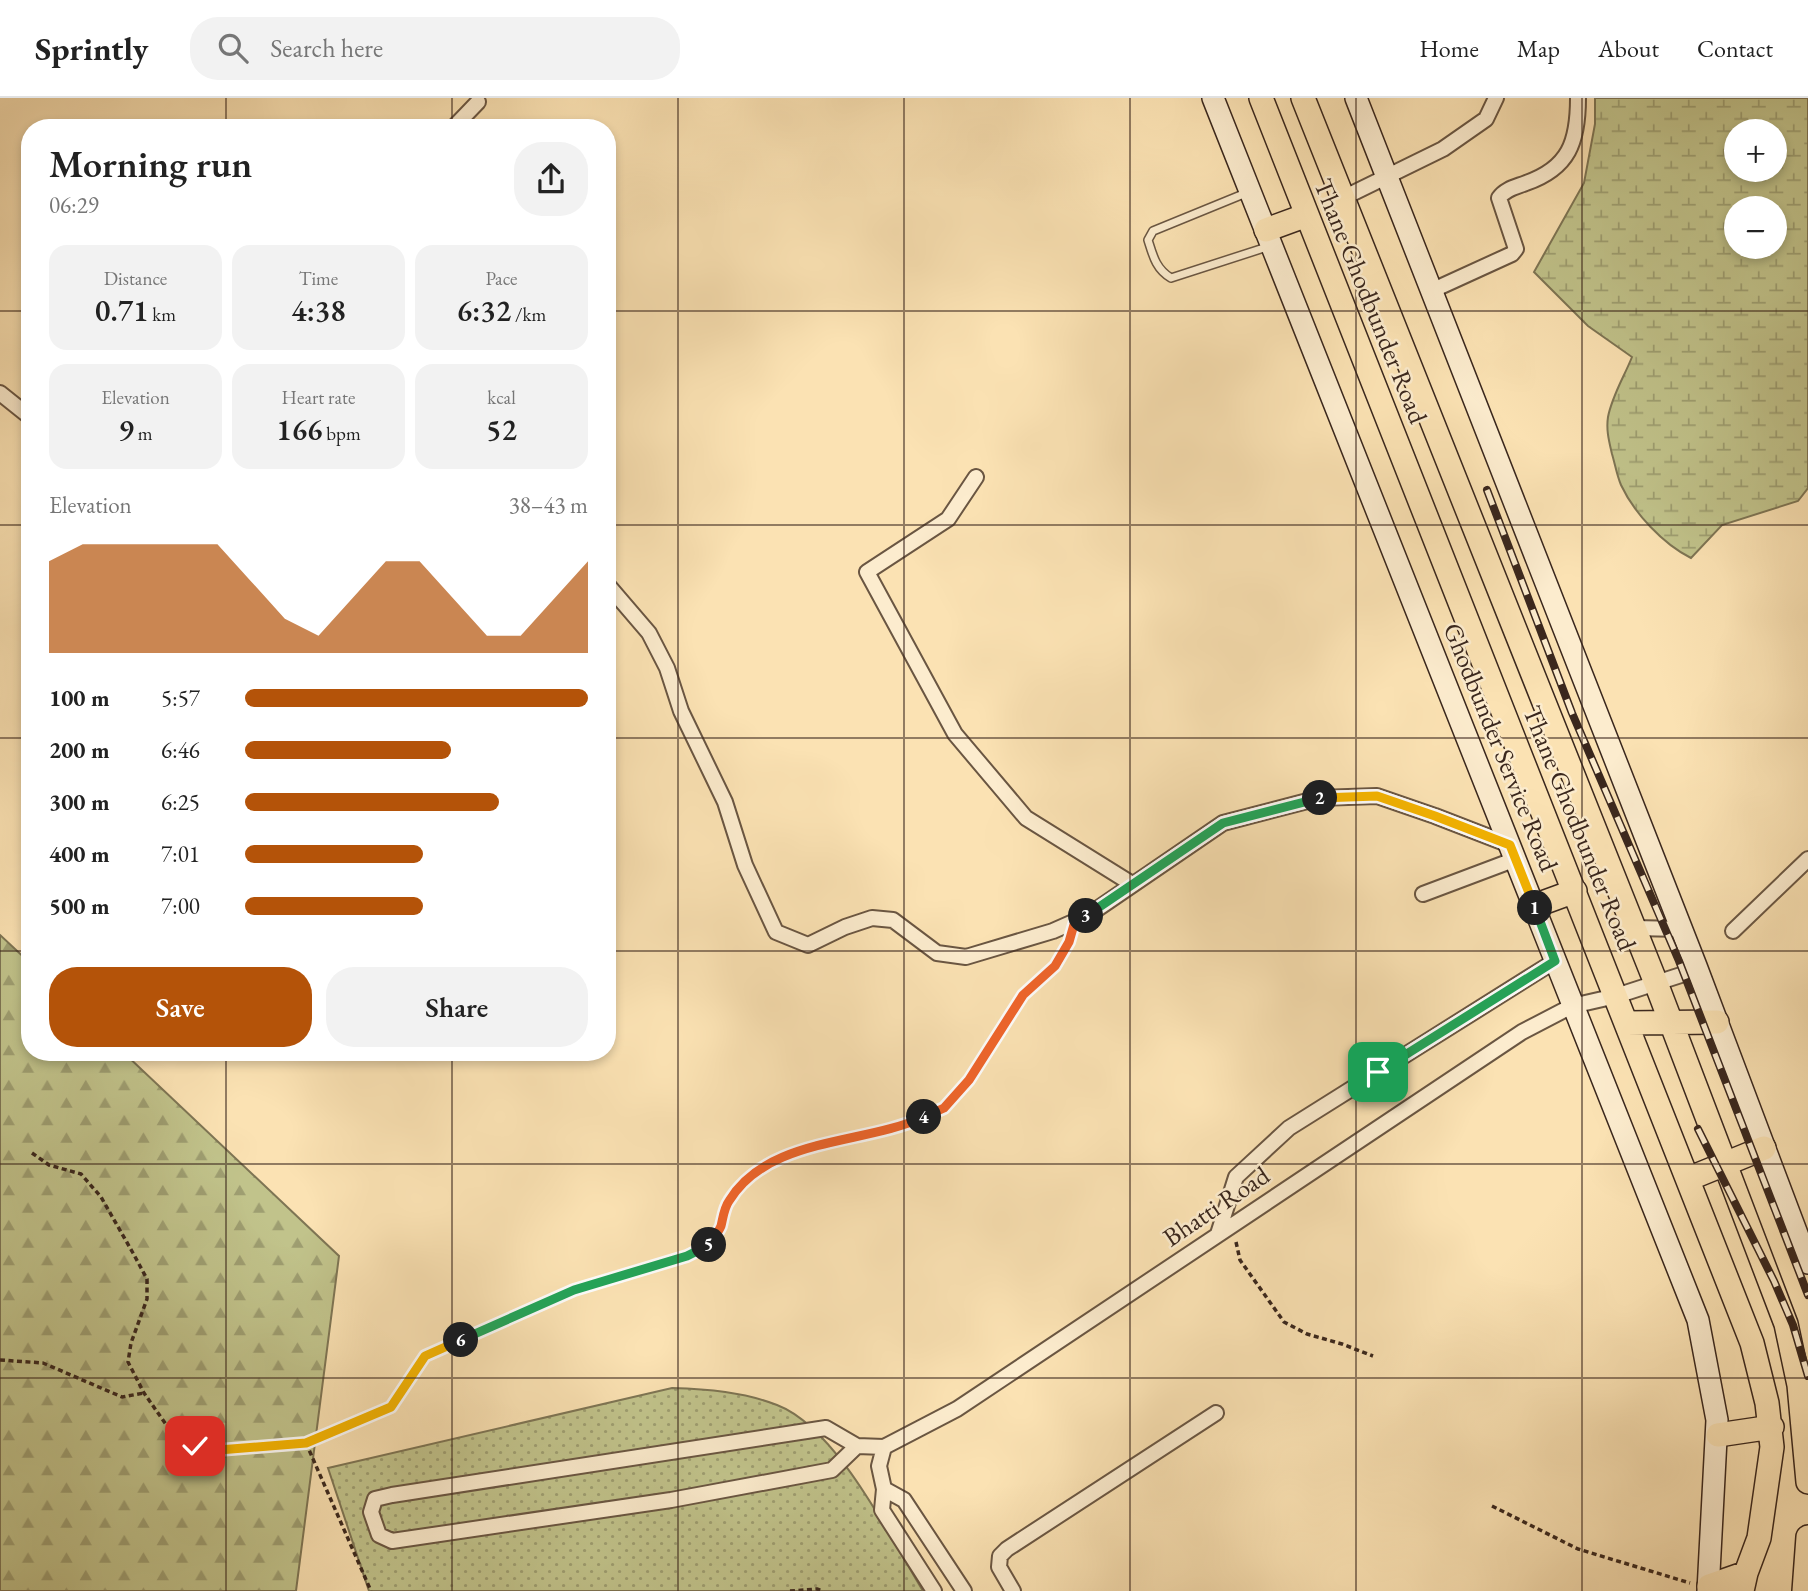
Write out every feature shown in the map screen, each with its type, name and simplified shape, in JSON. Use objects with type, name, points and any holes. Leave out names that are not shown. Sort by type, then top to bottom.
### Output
[{"type":"main road","name":"Thane Ghodbunder Road","points":[[1261,98],[1752,1343],[1772,1427],[1772,1447],[1759,1538],[1744,1582]]},
{"type":"main road","name":"Thane Ghodbunder Road","points":[[1303,98],[1656,983],[1786,1324],[1799,1385],[1808,1482]]},
{"type":"main road","points":[[1269,238],[1307,215]]},
{"type":"main road","points":[[1534,906],[1575,891]]},
{"type":"main road","points":[[1627,1023],[1717,1022]]},
{"type":"main road","points":[[1688,1180],[1764,1149]]},
{"type":"main road","points":[[1718,1435],[1772,1427]]},
{"type":"main road","points":[[1804,1591],[1808,1537]]},
{"type":"main road","points":[[1709,1589],[1744,1582]]},
{"type":"street","name":"Ghodbunder Service Road","points":[[1213,98],[1698,1320],[1718,1435],[1709,1589]]},
{"type":"street","points":[[1356,98],[1682,929],[1808,1263]]},
{"type":"street","points":[[1343,198],[1443,149],[1486,119],[1496,98]]},
{"type":"street","points":[[1430,291],[1512,254],[1516,249],[1499,198],[1506,190],[1543,177],[1565,158],[1574,135],[1578,98]]},
{"type":"street","points":[[462,119],[478,102]]},
{"type":"street","points":[[0,393],[21,410]]},
{"type":"street","points":[[976,477],[948,519],[867,572],[955,734],[1026,818],[1132,884]]},
{"type":"street","points":[[616,594],[649,633],[667,668],[681,711],[725,802],[746,864],[776,932],[808,945],[872,918],[893,920],[937,953],[966,957],[1053,931],[1087,915],[1223,823],[1319,798],[1377,796],[1435,816],[1513,852]]},
{"type":"street","points":[[1423,894],[1513,852]]},
{"type":"street","points":[[1732,931],[1808,859]]},
{"type":"street","points":[[1634,928],[1682,929]]},
{"type":"street","points":[[1218,1234],[1236,1177],[1289,1128],[1555,961]]},
{"type":"street","name":"Bhatti Road","points":[[884,1447],[957,1409],[1522,1032],[1572,1006],[1616,996],[1681,975],[1696,966]]},
{"type":"street","points":[[1013,1591],[999,1566],[1000,1556],[1007,1549],[1216,1413]]},
{"type":"street","points":[[858,1446],[832,1471],[671,1500],[392,1541],[379,1535],[371,1512],[375,1499],[392,1494],[826,1429],[858,1446],[884,1447],[879,1466],[884,1489],[883,1510],[934,1591]]},
{"type":"street","points":[[884,1489],[904,1500],[964,1591]]},
{"type":"lane","points":[[1250,191],[1153,231],[1148,240],[1153,258],[1161,272],[1171,278],[1269,238]]},
{"type":"path","points":[[32,1153],[49,1165],[81,1174],[102,1197],[147,1279],[148,1299],[131,1343],[128,1362],[144,1393],[172,1433],[195,1446],[219,1450],[306,1443],[391,1407],[425,1356],[574,1290],[687,1256],[709,1244],[720,1230],[728,1202],[747,1179],[786,1154],[902,1127],[944,1108],[969,1080],[1023,995],[1055,966],[1069,942],[1075,921]]},
{"type":"path","points":[[1233,1224],[1240,1260],[1284,1322],[1307,1334],[1342,1343],[1373,1356]]},
{"type":"path","points":[[0,1360],[43,1363],[122,1397],[144,1393]]},
{"type":"path","points":[[306,1443],[371,1591]]},
{"type":"path","points":[[1492,1506],[1578,1549],[1709,1589]]},
{"type":"path","points":[[790,1591],[822,1591]]},
{"type":"green space","points":[[1595,98],[1808,98],[1808,488],[1798,501],[1722,525],[1691,558],[1670,545],[1650,527],[1633,506],[1618,478],[1609,440],[1608,417],[1632,357],[1588,326],[1534,272],[1584,183],[1595,124]]},
{"type":"green space","points":[[0,935],[21,955],[21,1061],[133,1061],[339,1256],[296,1591],[0,1591]]},
{"type":"green space","points":[[672,1388],[739,1394],[777,1405],[799,1417],[820,1436],[860,1486],[923,1591],[369,1591],[328,1468]]},
{"type":"railway","points":[[1487,490],[1572,713],[1679,961],[1808,1295]]},
{"type":"railway","points":[[1698,1129],[1774,1281],[1793,1325],[1808,1376]]},
{"type":"route","points":[[195,1446],[219,1450],[306,1443],[391,1407],[425,1356],[574,1290],[687,1256],[709,1244],[720,1230],[728,1202],[747,1179],[786,1154],[902,1127],[944,1108],[969,1080],[1023,995],[1055,966],[1069,942],[1075,921],[1223,823],[1319,798],[1377,796],[1510,845],[1555,961],[1378,1072]]}]
